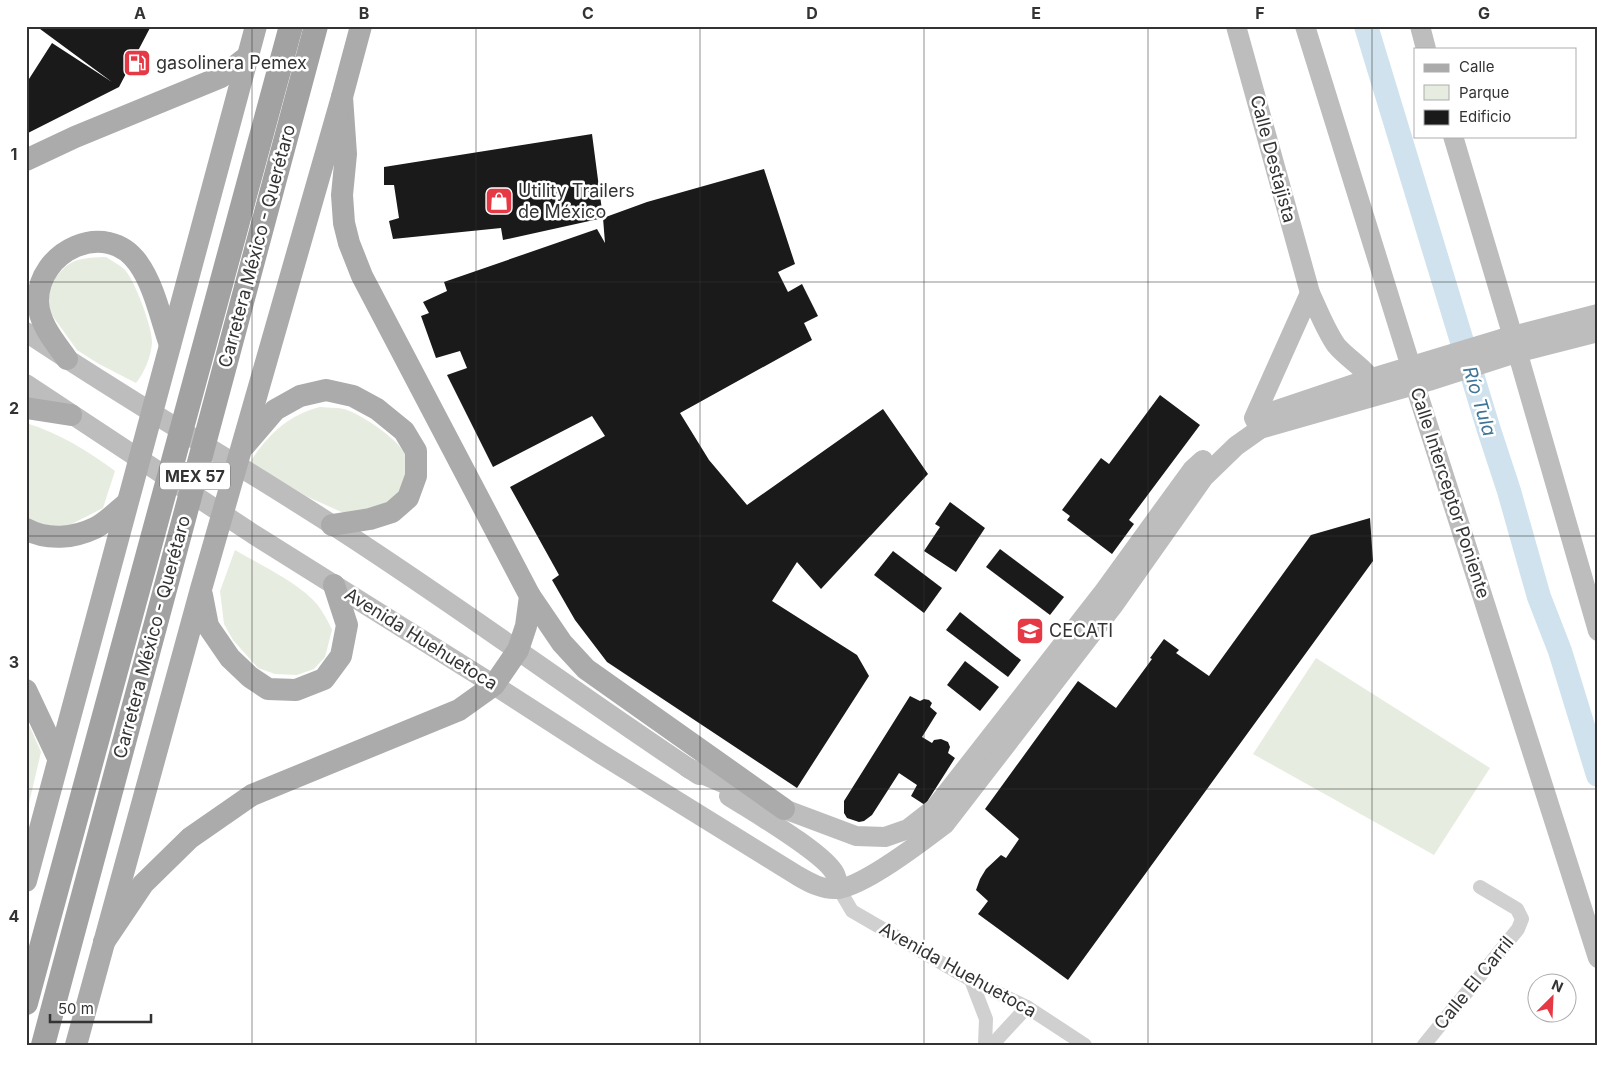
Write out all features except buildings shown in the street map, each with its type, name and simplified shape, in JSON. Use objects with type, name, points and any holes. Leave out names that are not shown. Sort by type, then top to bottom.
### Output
[{"type":"highway","name":"Carretera México - Querétaro","points":[[26,1004],[291,26]]},
{"type":"highway","name":"Carretera México - Querétaro","points":[[43,1045],[316,26]]},
{"type":"main road","points":[[26,881],[256,26]]},
{"type":"main road","points":[[76,1045],[201,589],[361,26]]},
{"type":"main road","name":"Calle Destajista","points":[[1236,26],[1310,293],[1324,325],[1337,346],[1374,386]]},
{"type":"main road","name":"Calle Interceptor Poniente","points":[[1305,26],[1420,374],[1598,958]]},
{"type":"main road","points":[[1420,26],[1426,48]]},
{"type":"main road","points":[[26,160],[75,137],[221,77],[247,57]]},
{"type":"main road","points":[[342,97],[346,154],[342,195],[344,223],[349,243],[362,276],[530,596],[562,643],[586,669],[784,809]]},
{"type":"main road","points":[[1454,138],[1509,346],[1598,631]]},
{"type":"main road","points":[[67,359],[43,323],[38,302],[39,295],[42,280],[53,261],[69,248],[85,243],[103,242],[122,248],[137,262],[147,279],[170,345]]},
{"type":"main road","points":[[688,768],[784,809],[856,836],[885,837],[908,830],[935,808],[1108,600],[1204,477],[1257,424],[1310,293]]},
{"type":"main road","points":[[1257,424],[1374,386],[1420,374],[1509,346],[1598,314]]},
{"type":"main road","points":[[26,332],[134,402],[332,525],[518,650],[688,768],[812,850],[827,862],[835,874],[830,888]]},
{"type":"main road","points":[[1509,346],[1598,332]]},
{"type":"main road","name":"Avenida Huehuetoca","points":[[26,384],[253,534],[601,754],[798,876],[830,888]]},
{"type":"main road","points":[[240,451],[275,410],[300,396],[326,390],[353,396],[377,409],[404,431],[416,452],[416,476],[408,498],[392,512],[370,519],[332,525]]},
{"type":"main road","points":[[26,408],[71,415]]},
{"type":"main road","points":[[26,529],[63,538],[96,527],[127,503]]},
{"type":"main road","points":[[201,589],[208,626],[230,658],[250,677],[268,689],[296,690],[324,679],[340,656],[347,625],[334,585]]},
{"type":"main road","points":[[104,942],[143,884],[190,838],[252,795],[459,710],[494,685],[518,650],[526,626],[530,596]]},
{"type":"main road","points":[[830,888],[858,882],[918,845],[945,824],[1108,600]]},
{"type":"main road","points":[[26,690],[58,758]]},
{"type":"street","name":"Calle El Carril","points":[[1424,1045],[1518,929],[1522,919],[1517,909],[1480,887]]},
{"type":"street","name":"Avenida Huehuetoca","points":[[830,888],[852,910],[971,980],[1027,1007],[1085,1045]]},
{"type":"street","points":[[971,980],[986,1019],[985,1045]]},
{"type":"street","points":[[992,1045],[1027,1007]]},
{"type":"green space","points":[[106,257],[123,268],[129,276],[150,327],[152,343],[149,359],[136,383],[77,350],[49,311],[46,291],[64,268],[76,261]]},
{"type":"green space","points":[[320,407],[341,408],[351,412],[370,422],[397,443],[407,458],[408,463],[400,499],[355,518],[308,497],[250,462],[264,443],[280,427],[298,415]]},
{"type":"green space","points":[[26,423],[51,432],[73,443],[115,471],[103,508],[62,529],[26,519]]},
{"type":"green space","points":[[235,550],[295,585],[314,601],[326,617],[332,630],[325,657],[314,669],[297,675],[275,674],[258,668],[233,640],[224,624],[220,591]]},
{"type":"green space","points":[[1316,658],[1490,768],[1434,855],[1253,754]]},
{"type":"green space","points":[[26,718],[41,752],[26,816]]},
{"type":"waterway","name":"Río Tula","points":[[1366,26],[1509,491],[1539,597],[1560,651],[1598,775]]},
{"type":"place","name":"gasolinera Pemex","points":[[137,63]]},
{"type":"place","name":"Utility Trailers de México","points":[[499,201]]},
{"type":"place","name":"CECATI","points":[[1030,631]]}]
